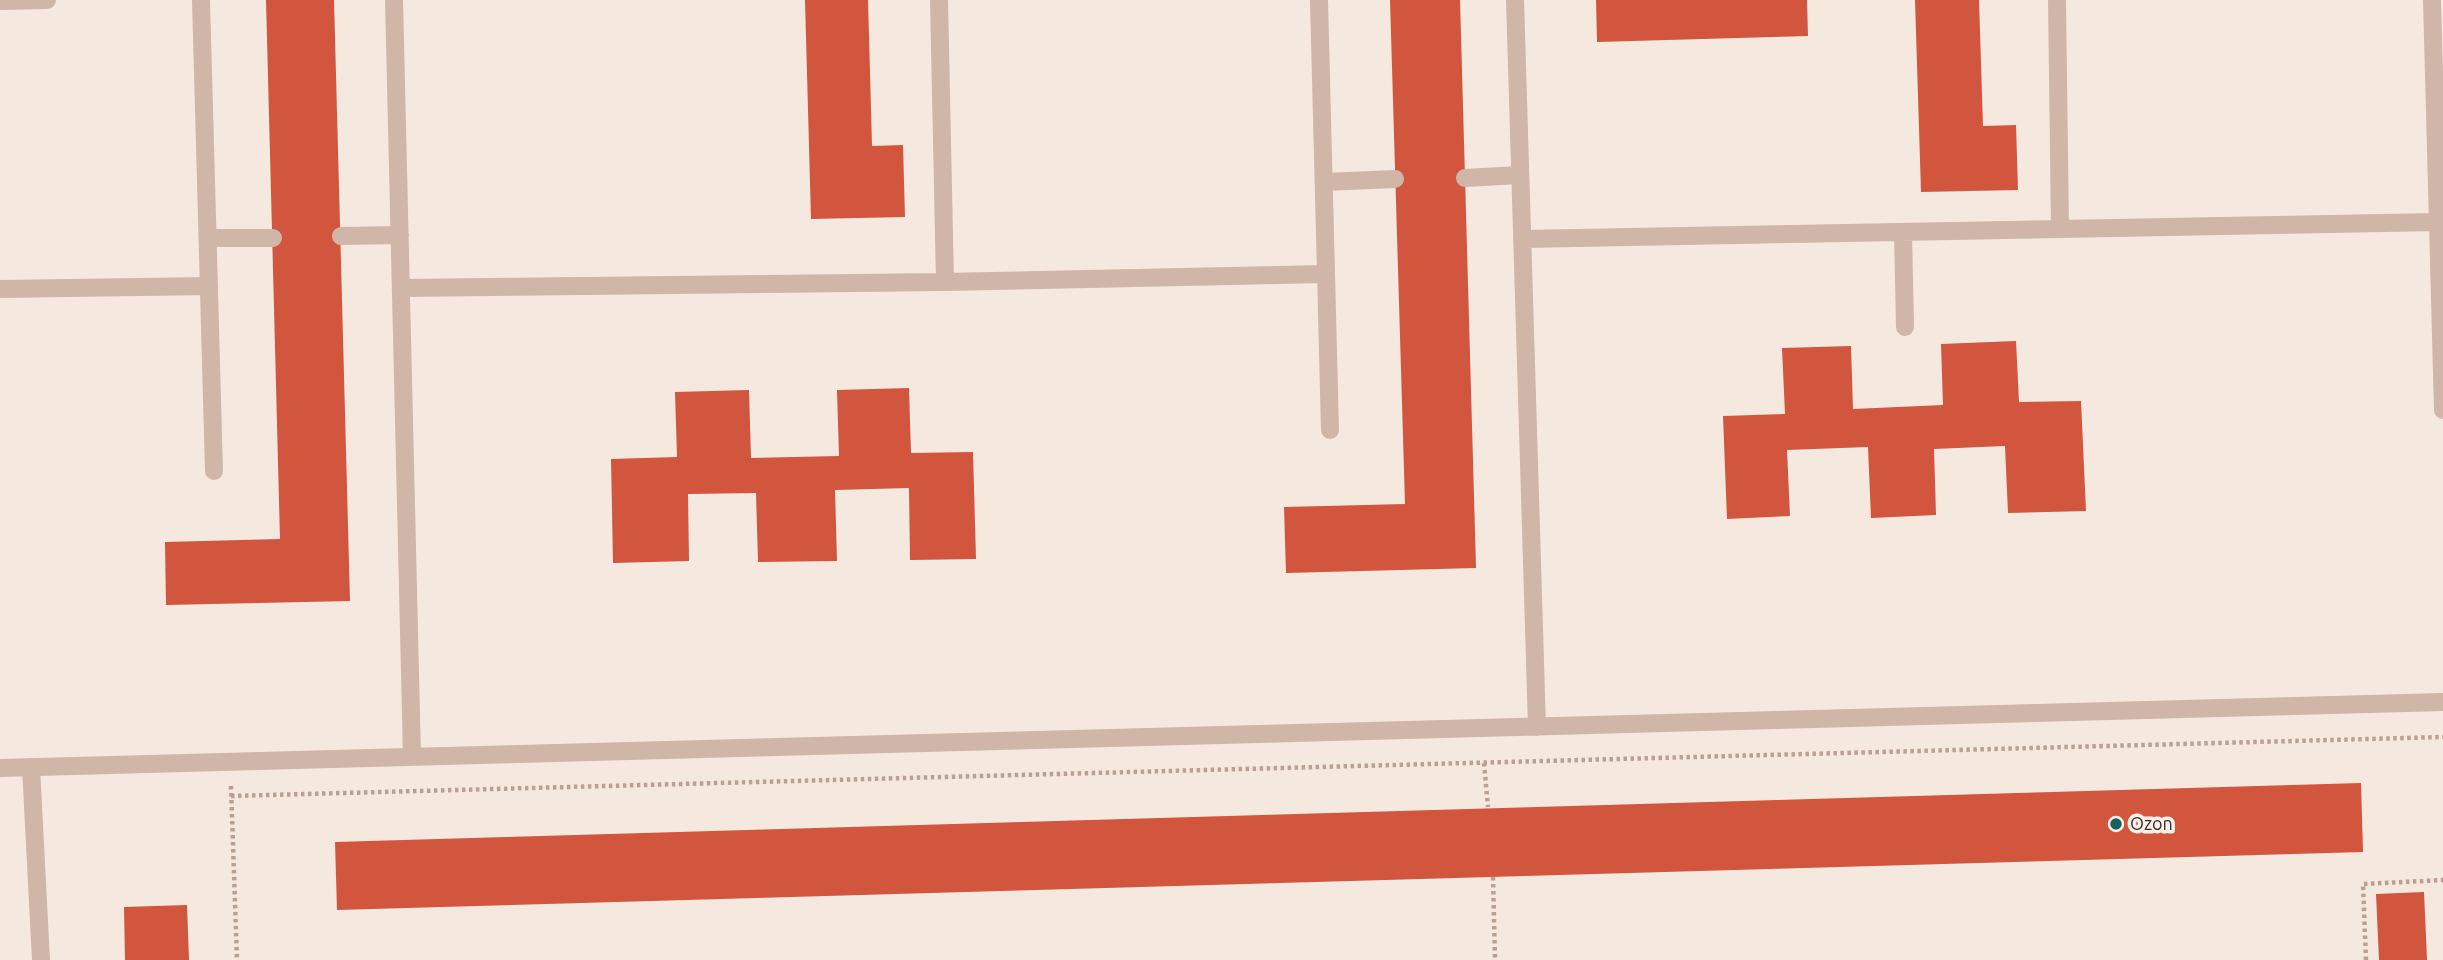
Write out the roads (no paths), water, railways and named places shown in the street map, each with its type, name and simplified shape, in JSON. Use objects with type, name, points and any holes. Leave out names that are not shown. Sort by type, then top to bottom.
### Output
[{"type":"lane","points":[[0,1],[47,0]]},
{"type":"lane","points":[[201,0],[214,471]]},
{"type":"lane","points":[[394,0],[412,757]]},
{"type":"lane","points":[[939,0],[945,282]]},
{"type":"lane","points":[[1319,0],[1330,430]]},
{"type":"lane","points":[[1515,0],[1537,727]]},
{"type":"lane","points":[[2057,0],[2060,229]]},
{"type":"lane","points":[[2432,0],[2443,410]]},
{"type":"lane","points":[[1465,177],[1520,175]]},
{"type":"lane","points":[[1324,182],[1395,179]]},
{"type":"lane","points":[[1522,239],[2437,222]]},
{"type":"lane","points":[[1903,232],[1905,327]]},
{"type":"lane","points":[[341,236],[400,234]]},
{"type":"lane","points":[[208,238],[273,238]]},
{"type":"lane","points":[[401,288],[945,282],[1326,274]]},
{"type":"lane","points":[[0,289],[209,286]]},
{"type":"lane","points":[[0,768],[2443,702]]},
{"type":"lane","points":[[32,767],[41,960]]},
{"type":"place","name":"Ozon","points":[[2116,824]]}]
